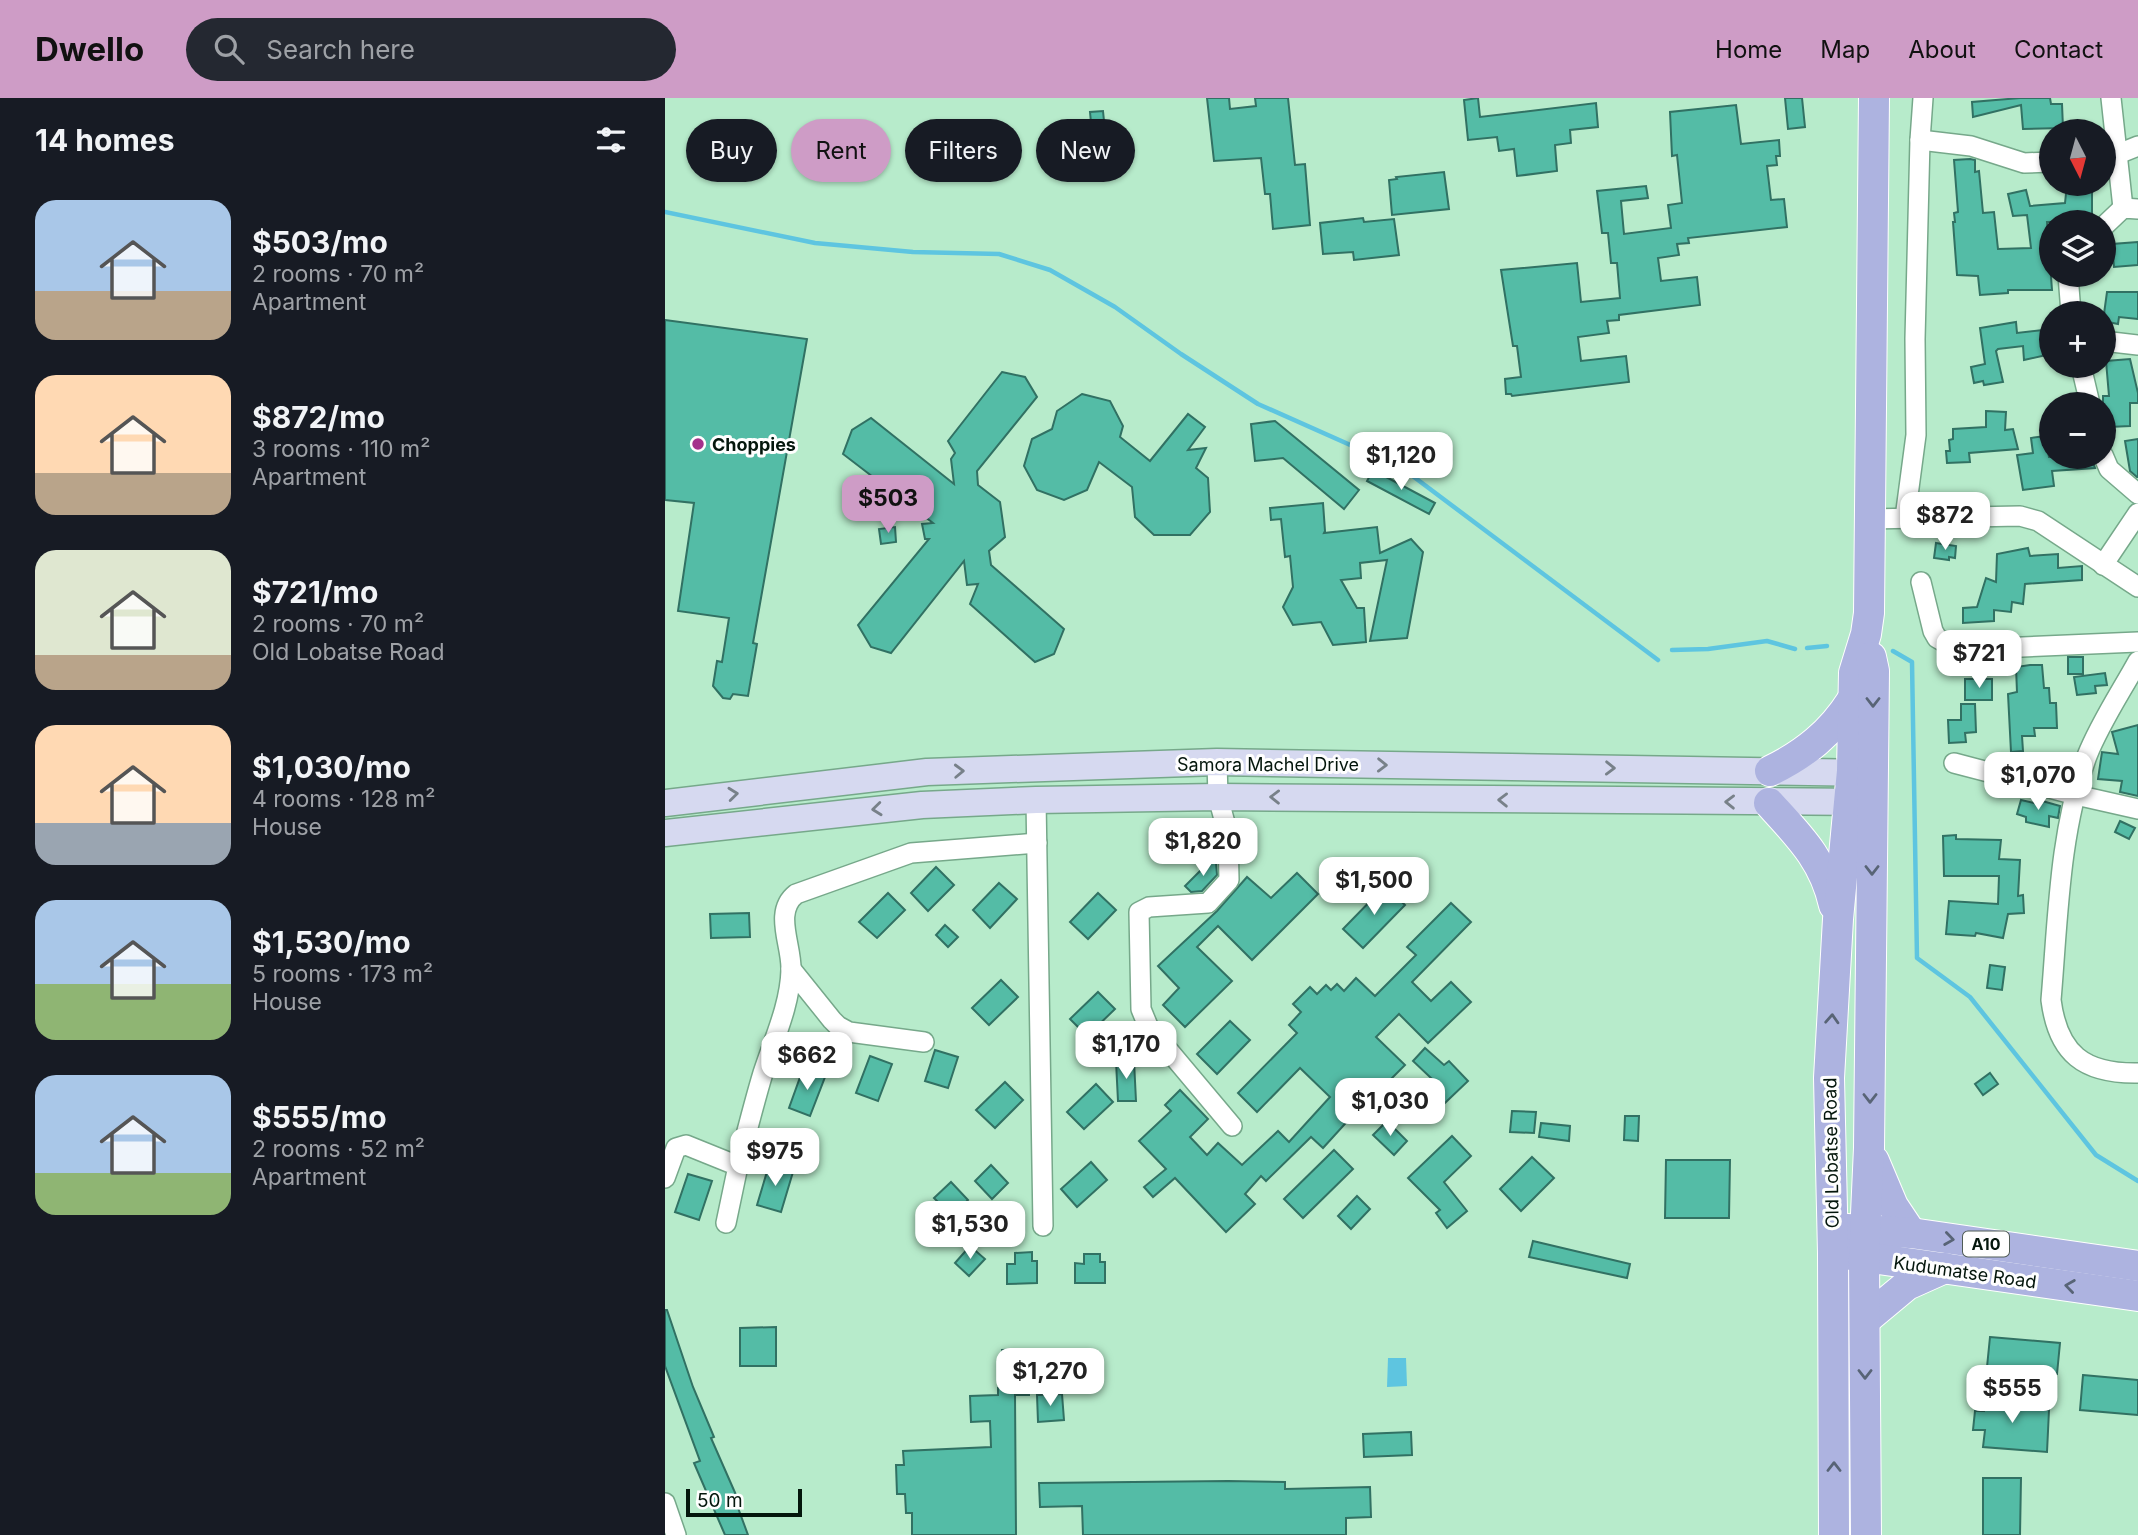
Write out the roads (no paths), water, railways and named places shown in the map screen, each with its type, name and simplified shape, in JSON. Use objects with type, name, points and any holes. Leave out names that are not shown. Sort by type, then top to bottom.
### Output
[{"type":"main road","points":[[1862,787],[1852,700],[1854,673],[1866,634],[1869,613],[1874,98]]},
{"type":"main road","points":[[1862,787],[1874,671],[1866,634]]},
{"type":"main road","points":[[1770,771],[1808,749],[1840,719],[1852,700]]},
{"type":"main road","name":"Samora Machel Drive","points":[[665,803],[927,772],[1217,762],[1770,771],[1862,787]]},
{"type":"main road","name":"Samora Machel Drive","points":[[665,833],[922,805],[1036,800],[1218,797],[1769,803],[1862,787]]},
{"type":"main road","name":"Old Lobatse Road","points":[[1834,1535],[1833,1240],[1829,1078],[1838,919],[1862,787]]},
{"type":"main road","name":"Old Lobatse Road","points":[[1862,787],[1869,1148],[1865,1245],[1866,1535]]},
{"type":"main road","points":[[1769,803],[1809,848],[1821,866],[1830,887],[1838,919]]},
{"type":"main road","points":[[1869,1148],[1889,1199],[1911,1233]]},
{"type":"main road","name":"Kudumatse Road","points":[[1865,1245],[1911,1233],[2138,1266]]},
{"type":"main road","name":"Kudumatse Road","points":[[1833,1240],[1865,1245],[1945,1268],[2138,1296]]},
{"type":"main road","name":"A10","points":[[1865,1320],[1907,1285],[1945,1268]]},
{"type":"street","points":[[1905,518],[1916,435],[1915,339],[1923,98]]},
{"type":"street","points":[[2111,98],[2111,119]]},
{"type":"street","points":[[1920,140],[1971,146],[2024,163],[2039,162]]},
{"type":"street","points":[[2116,153],[2138,146]]},
{"type":"street","points":[[2116,168],[2131,208],[2116,218]]},
{"type":"street","points":[[2116,342],[2138,345]]},
{"type":"street","points":[[2109,469],[2138,494]]},
{"type":"street","points":[[2103,565],[2138,513]]},
{"type":"street","points":[[1870,519],[2020,516],[2047,526],[2138,587]]},
{"type":"street","points":[[1921,582],[1933,631],[1937,638],[1944,642],[1977,649],[2138,642]]},
{"type":"street","points":[[2138,661],[2087,756],[2076,795],[2063,858],[2050,1000],[2053,1018],[2068,1051],[2081,1062],[2116,1073],[2138,1073]]},
{"type":"street","points":[[1217,762],[1218,797],[1228,834],[1229,880],[1208,904],[1149,907],[1139,912],[1141,1009],[1148,1026],[1231,1126]]},
{"type":"street","points":[[1954,763],[2138,809]]},
{"type":"street","points":[[1036,800],[1043,1226]]},
{"type":"street","points":[[726,1223],[763,1074],[784,1013],[791,970],[784,915],[786,906],[796,894],[911,853],[1037,843]]},
{"type":"street","points":[[791,970],[838,1026],[849,1032],[924,1042]]},
{"type":"street","points":[[665,1178],[674,1154],[681,1146],[686,1145],[738,1166]]},
{"type":"street","points":[[665,1503],[676,1535]]},
{"type":"water","points":[[1388,1358],[1406,1358],[1407,1386],[1387,1387]]},
{"type":"waterway","points":[[665,212],[815,243],[913,252],[999,254],[1050,270],[1115,307],[1258,404],[1402,468],[1658,660]]},
{"type":"waterway","points":[[1672,650],[1708,649],[1767,641],[1795,649]]},
{"type":"waterway","points":[[1807,648],[1827,646]]},
{"type":"waterway","points":[[1893,651],[1912,662],[1917,958],[1970,997],[2096,1155],[2138,1181]]},
{"type":"place","name":"Choppies","points":[[698,444]]}]
